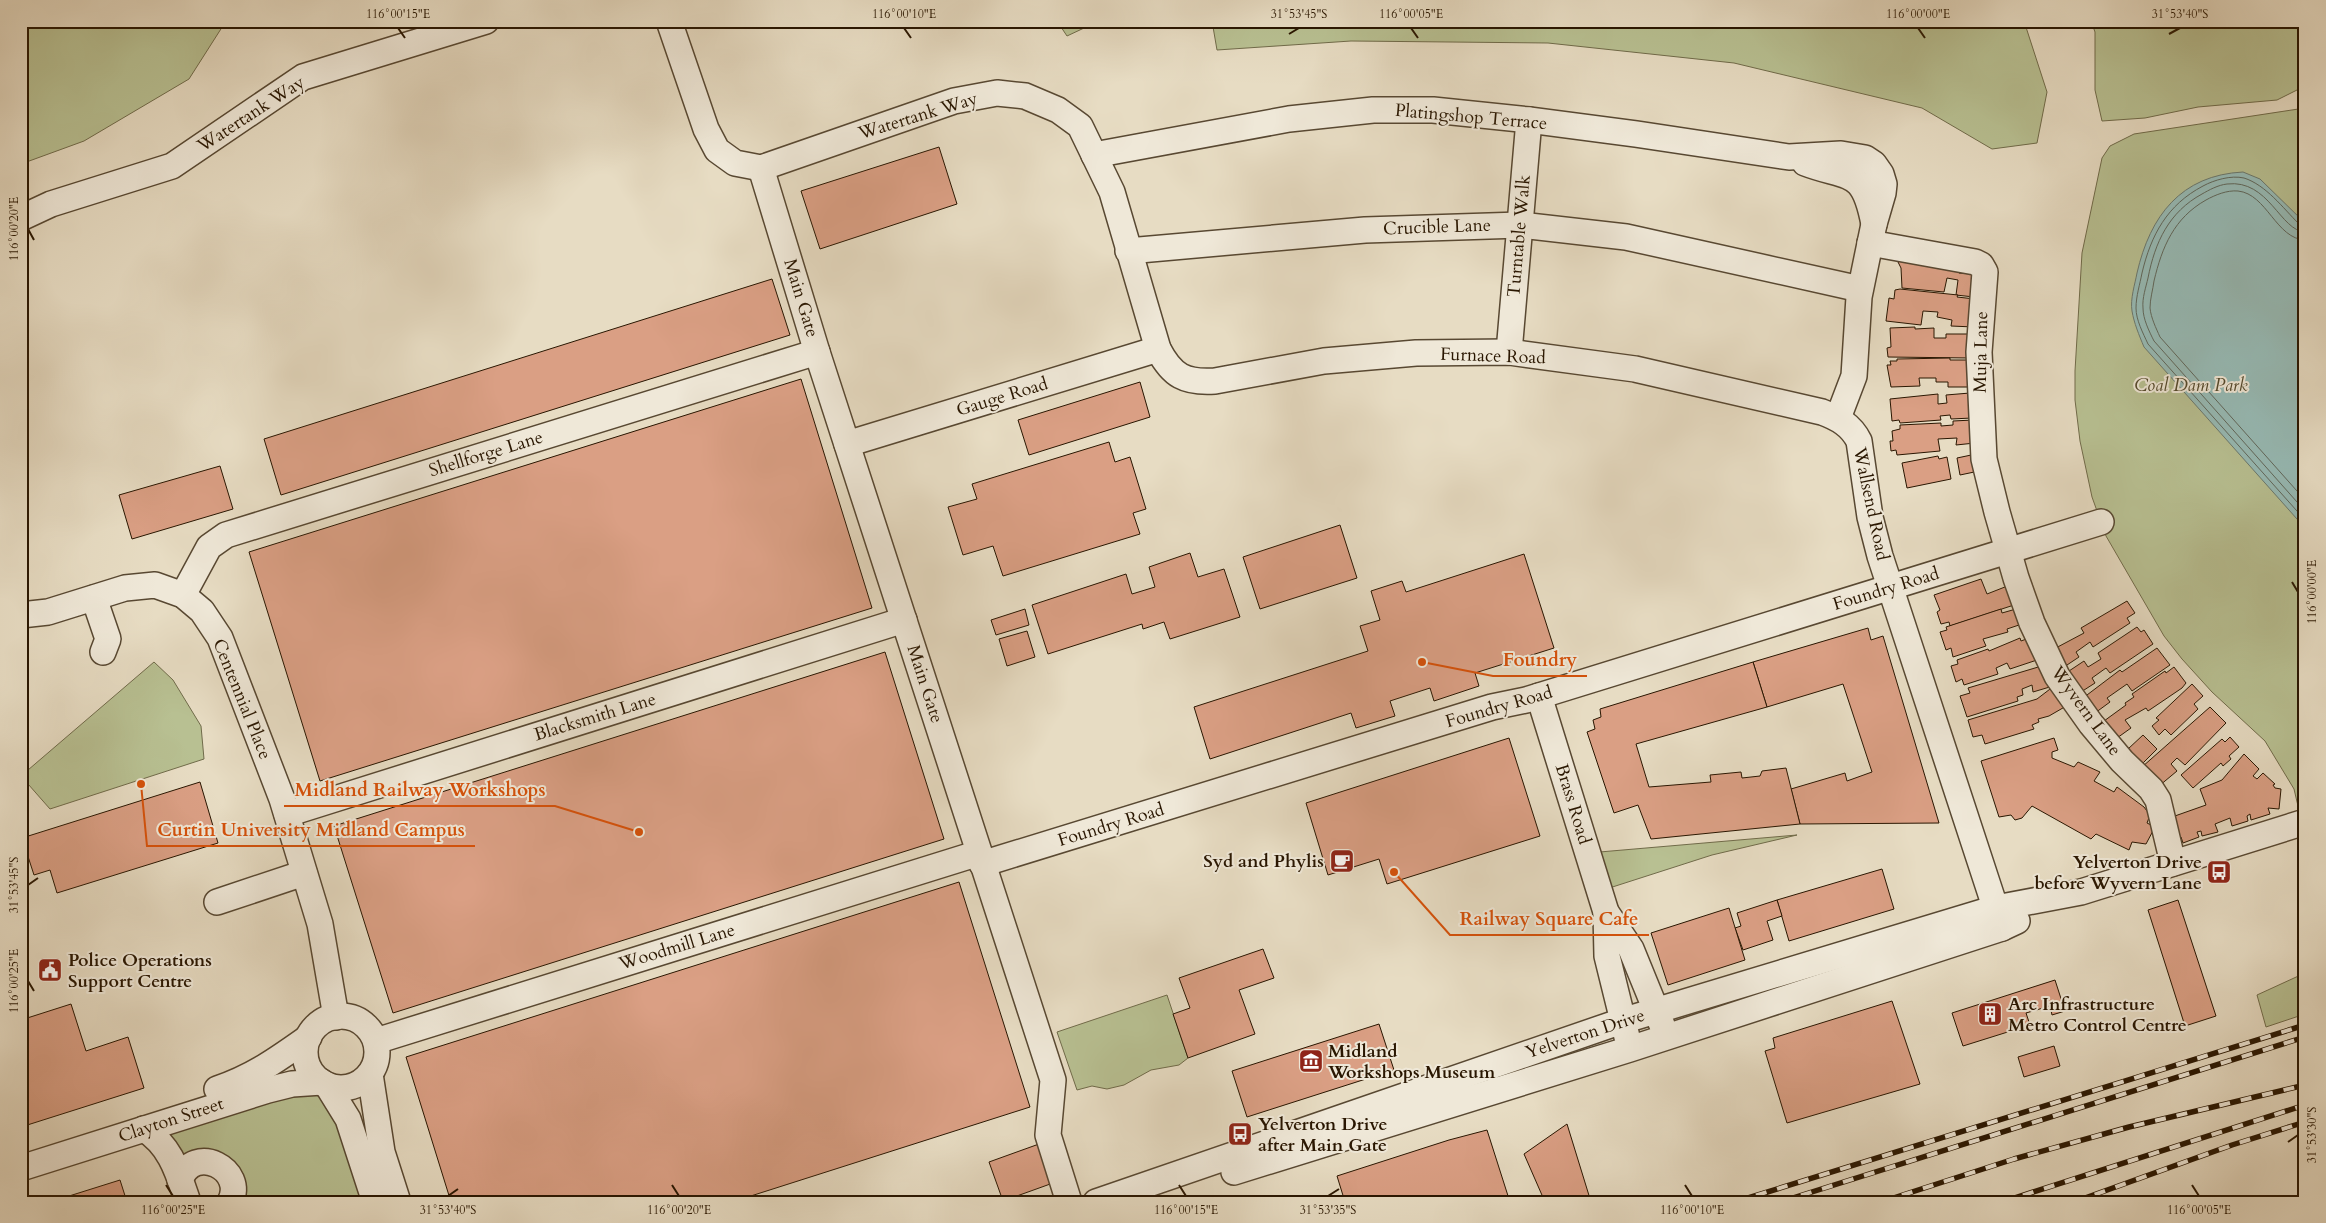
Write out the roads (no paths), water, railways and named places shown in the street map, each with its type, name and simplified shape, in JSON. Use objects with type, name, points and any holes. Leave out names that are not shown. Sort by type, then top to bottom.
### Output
[{"type":"street","name":"Watertank Way","points":[[21,218],[51,204],[172,166],[303,77],[486,21]]},
{"type":"street","points":[[669,21],[706,129],[717,150],[735,163],[761,168]]},
{"type":"street","name":"Watertank Way","points":[[761,168],[954,101],[997,93],[1025,96],[1058,110],[1080,126],[1112,192],[1158,349]]},
{"type":"street","name":"Platingshop Terrace","points":[[1094,155],[1289,119],[1374,110],[1433,110],[1636,134],[1788,157],[1853,177],[1866,194],[1872,234]]},
{"type":"street","name":"Turntable Walk","points":[[1509,352],[1528,120]]},
{"type":"street","name":"Main Gate","points":[[761,168],[847,444],[1054,1080],[1048,1135],[1070,1202]]},
{"type":"street","name":"Crucible Lane","points":[[1128,251],[1365,230],[1520,225],[1626,237],[1860,288]]},
{"type":"street","points":[[1838,418],[1854,376],[1860,288],[1872,234]]},
{"type":"street","name":"Muja Lane","points":[[1872,234],[1975,262],[1981,265],[1985,272],[1978,352],[1981,426],[1984,459],[2008,551]]},
{"type":"street","name":"Furnace Road","points":[[1158,349],[1164,361],[1174,373],[1185,379],[1200,382],[1215,381],[1324,361],[1416,353],[1509,352],[1652,372],[1822,412],[1838,418]]},
{"type":"street","name":"Gauge Road","points":[[847,444],[1158,349]]},
{"type":"street","name":"Shellforge Lane","points":[[183,595],[209,547],[226,535],[818,352]]},
{"type":"street","name":"Wallsend Road","points":[[1838,418],[1855,433],[1859,441],[1870,517],[1880,556],[1999,918]]},
{"type":"street","name":"Foundry Road","points":[[981,859],[1492,707],[1539,696],[2101,522]]},
{"type":"street","name":"Wyvern Lane","points":[[2008,551],[2032,622],[2057,676],[2091,724],[2122,761],[2151,789],[2158,800],[2173,863]]},
{"type":"street","points":[[21,615],[48,612],[125,588],[155,585],[183,595]]},
{"type":"street","name":"Centennial Place","points":[[183,595],[202,611],[220,638],[286,814],[320,924],[336,1017]]},
{"type":"street","points":[[94,598],[108,639],[103,652]]},
{"type":"street","name":"Blacksmith Lane","points":[[286,814],[904,620]]},
{"type":"street","name":"Brass Road","points":[[1539,696],[1606,912],[1607,956],[1630,1049]]},
{"type":"street","name":"Yelverton Drive","points":[[1096,1202],[1152,1196],[1630,1049],[1999,918],[2305,822]]},
{"type":"street","name":"Woodmill Lane","points":[[376,1041],[981,859]]},
{"type":"street","points":[[217,902],[304,873]]},
{"type":"street","name":"Brass Road","points":[[1606,912],[1631,949],[1668,1037]]},
{"type":"street","name":"Yelverton Drive","points":[[1152,1196],[1622,1021],[1656,1010],[1999,918]]},
{"type":"street","points":[[325,1084],[339,1088],[350,1087],[361,1082],[370,1074],[375,1064],[376,1041],[372,1032],[360,1022],[346,1017],[324,1020],[309,1037],[306,1057],[311,1072],[325,1084],[348,1118],[375,1202]]},
{"type":"street","name":"Clayton Street","points":[[21,1150],[242,1081],[264,1069],[309,1037]]},
{"type":"street","points":[[370,1074],[382,1152],[398,1202]]},
{"type":"street","name":"Clayton Street","points":[[21,1168],[268,1090],[292,1084],[325,1084]]},
{"type":"street","points":[[144,1129],[155,1135],[168,1151],[177,1166],[184,1191]]},
{"type":"street","points":[[184,1191],[184,1170],[190,1165],[199,1162],[218,1165],[231,1178],[233,1188],[230,1202]]},
{"type":"water","points":[[2243,172],[2260,179],[2305,223],[2305,528],[2144,347],[2132,311],[2133,292],[2143,252],[2150,234],[2160,217],[2172,202],[2186,190],[2202,181],[2221,175]]},
{"type":"railway","points":[[1735,1202],[2305,1025]]},
{"type":"railway","points":[[1780,1202],[2305,1037]]},
{"type":"railway","points":[[1881,1202],[2014,1159],[2129,1127],[2305,1085]]},
{"type":"railway","points":[[2002,1202],[2305,1105]]},
{"type":"railway","points":[[2074,1202],[2232,1145],[2305,1122]]},
{"type":"place","name":"Foundry","points":[[1422,662]]},
{"type":"place","name":"Curtin University Midland Campus","points":[[141,784]]},
{"type":"place","name":"Midland Railway Workshops","points":[[639,832]]},
{"type":"place","name":"Syd and Phylis","points":[[1342,861]]},
{"type":"place","name":"Railway Square Cafe","points":[[1394,872]]},
{"type":"place","name":"Yelverton Drive before Wyvern Lane","points":[[2219,872]]},
{"type":"place","name":"Police Operations Support Centre","points":[[50,970]]},
{"type":"place","name":"Arc Infrastructure Metro Control Centre","points":[[1990,1014]]},
{"type":"place","name":"Midland Workshops Museum","points":[[1311,1061]]},
{"type":"place","name":"Yelverton Drive after Main Gate","points":[[1240,1134]]},
{"type":"park label","name":"Coal Dam Park","points":[[2191,385]]}]
